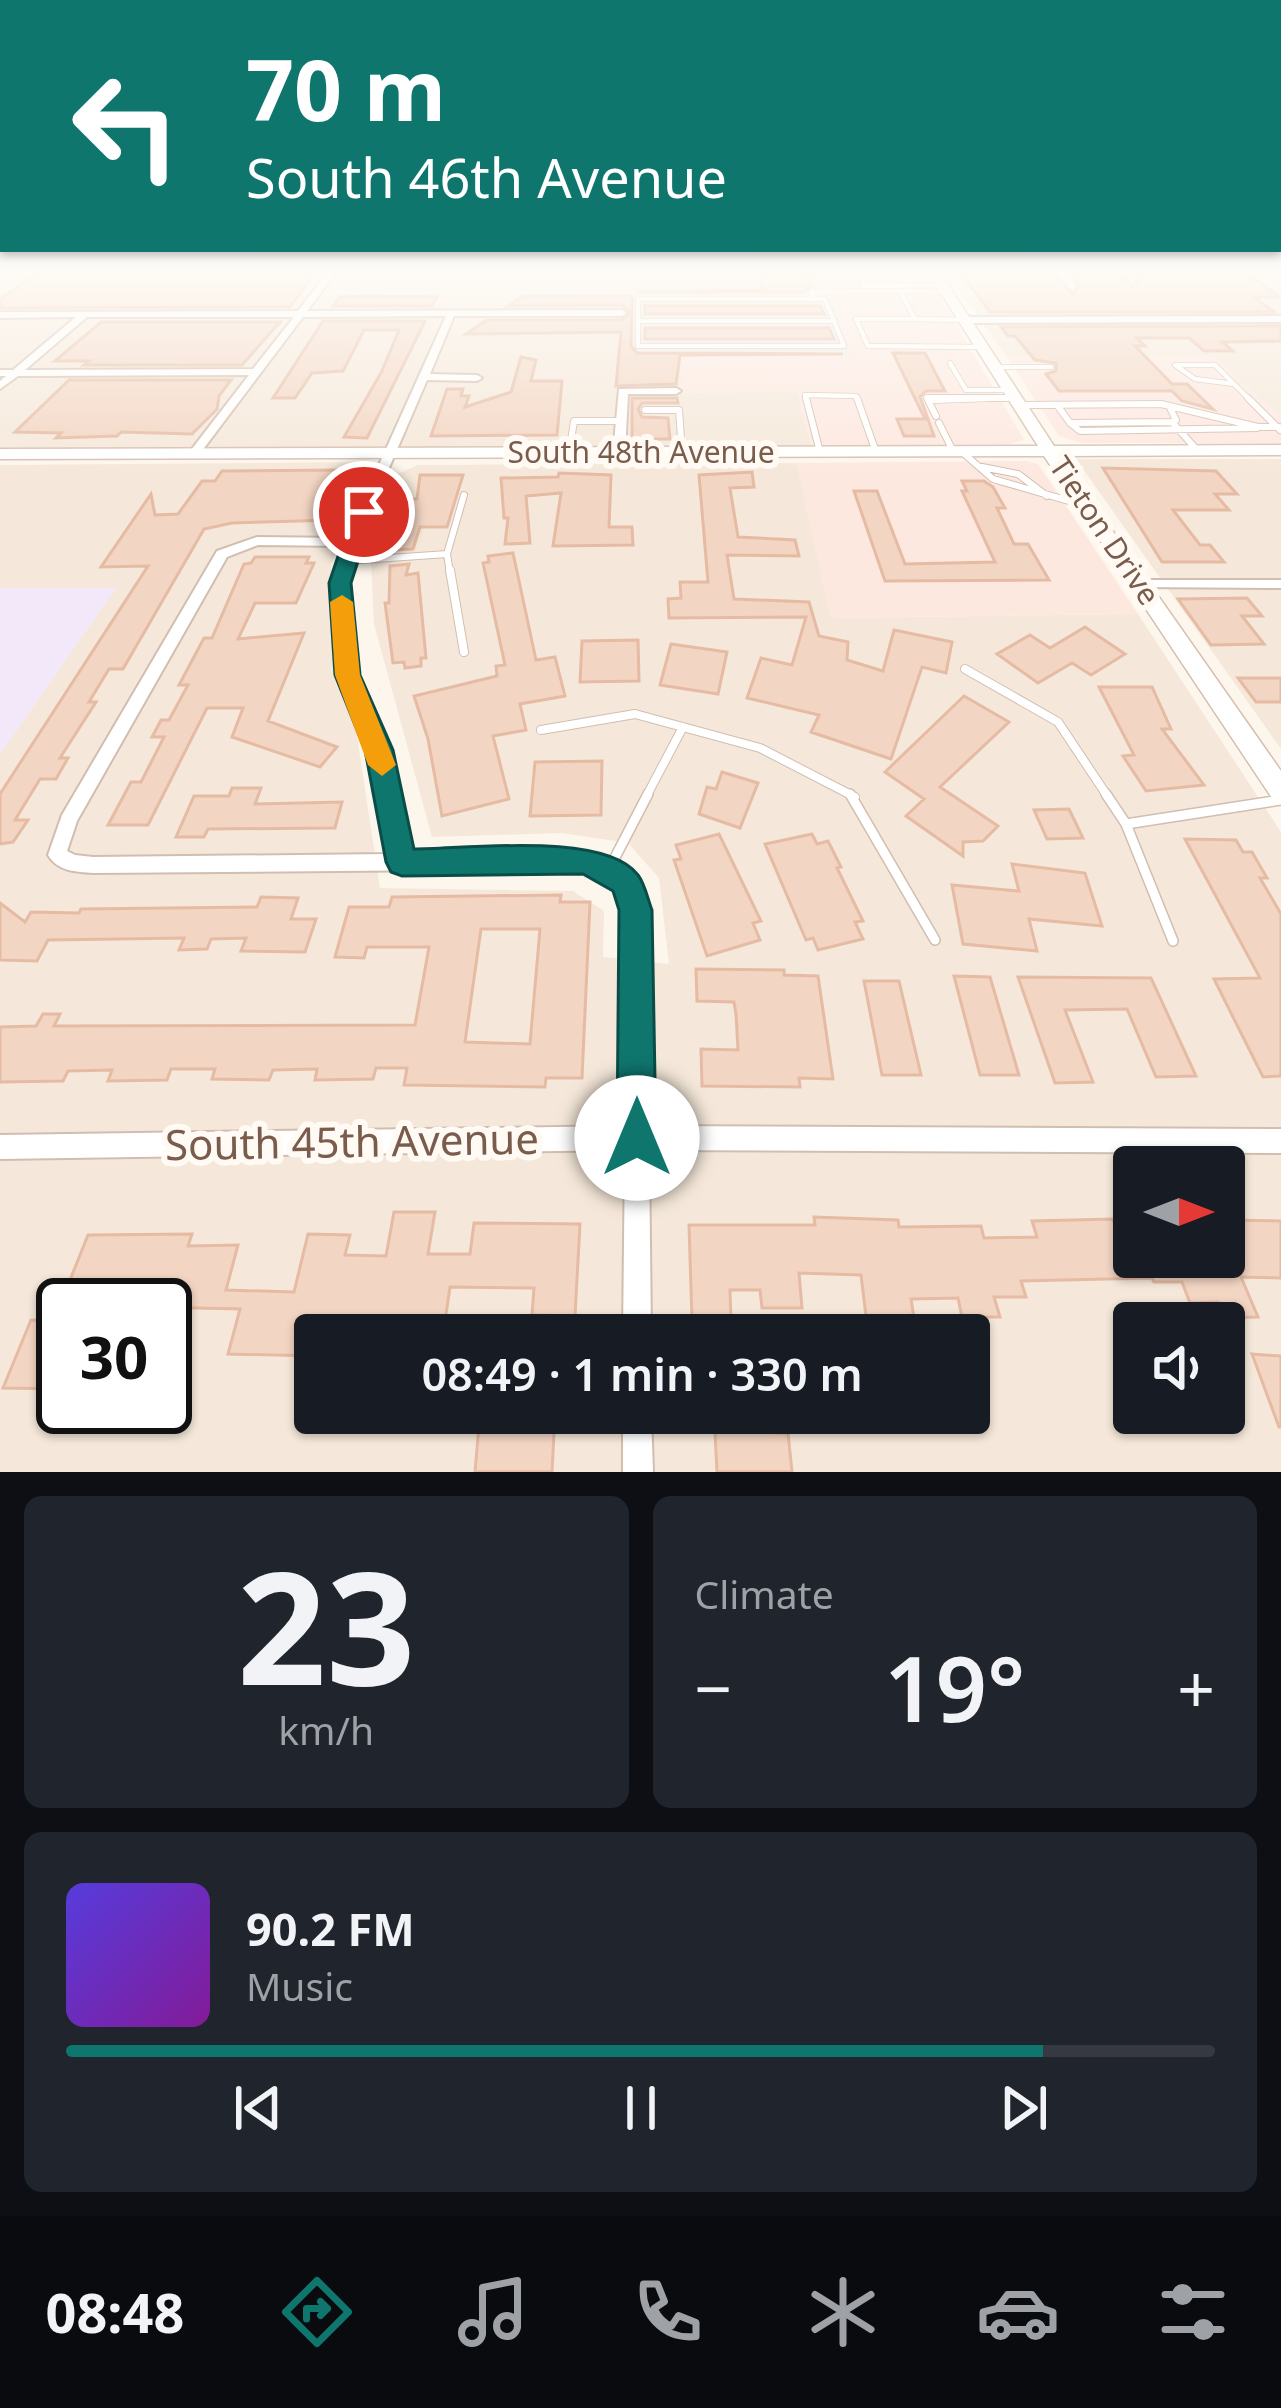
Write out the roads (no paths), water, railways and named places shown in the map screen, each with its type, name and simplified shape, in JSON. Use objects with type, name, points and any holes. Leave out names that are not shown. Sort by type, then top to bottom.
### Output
[{"type":"street","points":[[0,386],[59,337]]},
{"type":"street","points":[[194,454],[283,337]]},
{"type":"street","points":[[402,862],[379,750],[347,675],[340,583],[351,542],[441,337]]},
{"type":"street","name":"Tieton Drive","points":[[977,337],[1049,451],[1275,773],[1281,796]]},
{"type":"street","points":[[0,373],[256,372]]},
{"type":"street","points":[[423,377],[477,378]]},
{"type":"street","points":[[619,453],[622,391],[676,391]]},
{"type":"street","name":"South 48th Avenue","points":[[0,454],[1281,450]]},
{"type":"street","points":[[351,542],[257,542],[222,554],[68,820],[57,855],[72,863],[93,865],[586,861],[609,869],[626,882],[636,910],[637,1314]]},
{"type":"street","points":[[1141,584],[1281,584]]},
{"type":"street","name":"South 45th Avenue","points":[[0,1147],[637,1138],[1281,1141]]},
{"type":"street","points":[[638,1434],[638,1472]]},
{"type":"lane","points":[[638,337],[638,346],[844,346],[841,337]]},
{"type":"lane","points":[[864,337],[868,346],[983,347]]},
{"type":"lane","points":[[950,363],[966,390],[1057,405],[1170,406],[1258,428]]},
{"type":"lane","points":[[1235,384],[1206,384],[1186,377],[1174,365],[1215,365],[1235,384],[1280,430]]},
{"type":"lane","points":[[996,368],[1052,367]]},
{"type":"lane","points":[[820,452],[805,395],[856,395],[876,452]]},
{"type":"lane","points":[[1015,398],[927,398],[957,451],[993,479],[1087,506]]},
{"type":"lane","points":[[1057,405],[1080,431],[1280,430]]},
{"type":"lane","points":[[1070,423],[1172,422],[1176,420],[1170,406]]},
{"type":"lane","points":[[645,410],[679,410],[682,452]]},
{"type":"lane","points":[[569,453],[574,421],[621,421]]},
{"type":"lane","points":[[1172,422],[1197,450]]},
{"type":"lane","points":[[981,467],[1000,467],[1033,479],[1048,496]]},
{"type":"lane","points":[[464,495],[447,554],[464,652]]},
{"type":"lane","points":[[346,561],[447,554]]},
{"type":"lane","points":[[965,669],[1058,722],[1126,824],[1173,941]]},
{"type":"lane","points":[[541,730],[635,714],[760,748],[854,797],[935,940]]},
{"type":"lane","points":[[609,869],[682,727]]},
{"type":"lane","points":[[1126,824],[1281,796]]}]
